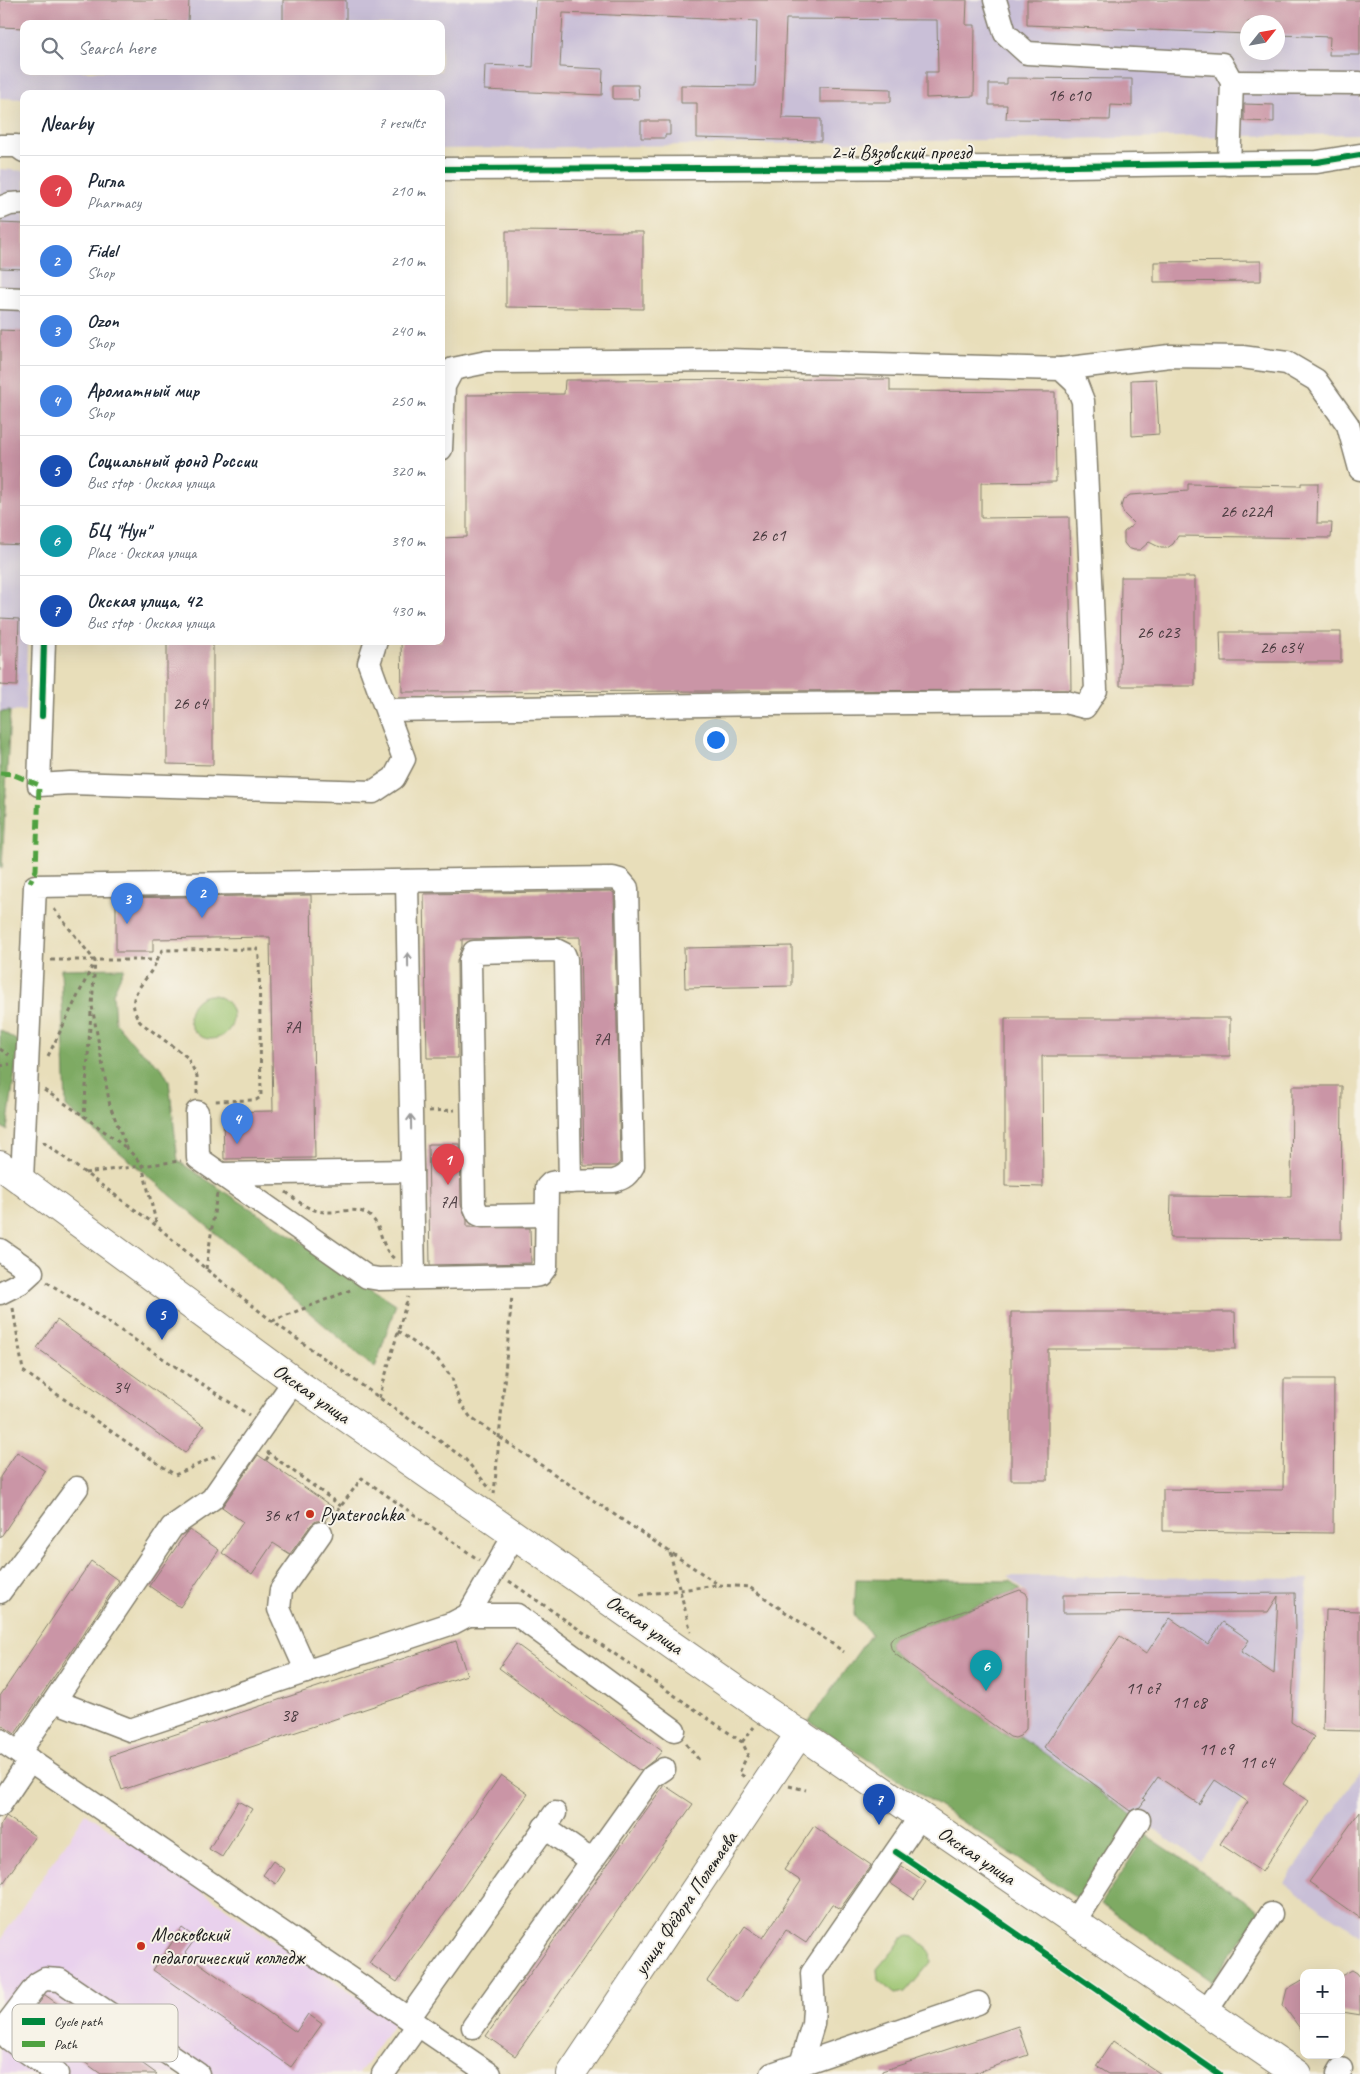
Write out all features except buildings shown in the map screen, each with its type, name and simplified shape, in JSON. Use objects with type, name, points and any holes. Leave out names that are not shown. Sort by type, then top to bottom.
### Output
[{"type":"main road","name":"Окская улица","points":[[0,1165],[294,1381],[515,1534],[804,1727],[920,1817],[1297,2074]]},
{"type":"main road","name":"улица Фёдора Полетаева","points":[[570,2074],[804,1727]]},
{"type":"street","points":[[995,0],[1005,33],[1028,53],[1222,64],[1232,82],[1229,164]]},
{"type":"street","points":[[1232,82],[1360,84]]},
{"type":"street","points":[[0,146],[20,148]]},
{"type":"street","name":"2-й Вязовский проезд","points":[[445,170],[1229,164],[1317,162],[1360,155]]},
{"type":"street","points":[[0,208],[10,204],[20,203]]},
{"type":"street","points":[[0,298],[20,299]]},
{"type":"street","points":[[445,384],[453,369],[487,362],[728,360],[1061,369],[1170,356],[1242,357],[1287,363],[1316,380],[1348,425],[1360,469]]},
{"type":"street","points":[[387,710],[766,704],[1064,702],[1085,707],[1096,690],[1083,400],[1076,383],[1061,369]]},
{"type":"street","points":[[44,645],[39,785],[70,783],[373,792],[394,778],[404,759],[369,663],[375,645]]},
{"type":"street","points":[[22,1180],[35,886],[614,878],[620,880],[627,888],[633,1166],[623,1178],[614,1181],[556,1182],[550,1184],[547,1188],[546,1215],[539,1260],[546,1267],[540,1275],[514,1277],[413,1275],[379,1279],[361,1274],[198,1158],[197,1107]]},
{"type":"street","points":[[407,881],[413,1275]]},
{"type":"street","points":[[546,1215],[483,1216],[475,1210],[470,961],[474,952],[556,950],[564,954],[566,959],[570,1182]]},
{"type":"street","points":[[220,1174],[412,1171]]},
{"type":"street","points":[[0,1250],[32,1272],[5,1292]]},
{"type":"street","points":[[0,1805],[55,1701],[172,1527],[212,1499],[262,1440],[294,1381]]},
{"type":"street","points":[[0,1592],[77,1488]]},
{"type":"street","points":[[307,1672],[279,1609],[281,1590],[321,1533]]},
{"type":"street","points":[[55,1701],[130,1730],[453,1623],[468,1614],[515,1534]]},
{"type":"street","points":[[468,1614],[516,1616],[674,1730]]},
{"type":"street","points":[[0,1740],[490,2074]]},
{"type":"street","points":[[473,2027],[652,1777],[664,1769]]},
{"type":"street","points":[[801,2064],[813,2024],[812,1973],[920,1817]]},
{"type":"street","points":[[383,2074],[414,2021],[549,1820],[592,1861]]},
{"type":"street","points":[[1074,1922],[1139,1820]]},
{"type":"street","points":[[1206,2012],[1271,1914]]},
{"type":"street","points":[[22,2004],[38,1983],[45,1979],[60,1980],[95,2004]]},
{"type":"street","points":[[772,2074],[978,2004]]},
{"type":"street","points":[[12,2018],[6,2026],[5,2033],[12,2042]]},
{"type":"street","points":[[178,2060],[198,2074]]},
{"type":"street","points":[[40,2062],[57,2074]]},
{"type":"path","points":[[35,886],[95,961],[84,1116]]},
{"type":"path","points":[[254,948],[259,952],[261,1097],[256,1100],[197,1107],[197,1076],[192,1063],[182,1051],[140,1022],[134,1009],[134,996],[137,989],[152,971],[160,952],[166,949],[254,948]]},
{"type":"path","points":[[42,960],[158,960]]},
{"type":"path","points":[[48,1057],[95,961]]},
{"type":"path","points":[[92,1006],[110,1106],[127,1148]]},
{"type":"path","points":[[43,1089],[127,1148],[142,1166],[157,1226]]},
{"type":"path","points":[[411,1111],[456,1110]]},
{"type":"path","points":[[39,1139],[157,1226],[206,1269],[272,1321],[379,1398],[413,1275],[388,1254],[382,1242],[379,1226],[372,1217],[364,1212],[354,1210],[327,1212],[310,1208],[262,1173]]},
{"type":"path","points":[[85,1173],[198,1158]]},
{"type":"path","points":[[206,1269],[220,1174]]},
{"type":"path","points":[[32,1272],[262,1440],[341,1506]]},
{"type":"path","points":[[494,1494],[514,1277]]},
{"type":"path","points":[[272,1321],[379,1279]]},
{"type":"path","points":[[5,1292],[23,1371],[175,1475],[219,1454]]},
{"type":"path","points":[[398,1331],[438,1360],[452,1378],[459,1401],[471,1418],[719,1585]]},
{"type":"path","points":[[262,1440],[266,1460]]},
{"type":"path","points":[[321,1533],[362,1478],[742,1742],[748,1754],[739,1774]]},
{"type":"path","points":[[670,1553],[692,1635]]},
{"type":"path","points":[[638,1596],[719,1585],[749,1587],[844,1652]]},
{"type":"shaded area","points":[[0,0],[1360,0],[1360,134],[445,149],[445,90],[20,90],[20,99],[0,98]]},
{"type":"shaded area","points":[[0,169],[20,171],[20,645],[27,645],[25,711],[0,712]]},
{"type":"shaded area","points":[[1008,1576],[1308,1579],[1294,1723],[1201,1862],[1020,1736],[1026,1728],[1028,1597]]},
{"type":"shaded area","points":[[1360,1771],[1360,1935],[1284,1883]]},
{"type":"shaded area","name":"Московский педагогический колледж","points":[[86,1813],[394,2022],[359,2074],[0,2074],[0,1940]]},
{"type":"green space","points":[[10,711],[2,868],[0,868],[0,712]]},
{"type":"green space","points":[[124,968],[113,993],[115,1022],[136,1047],[162,1068],[169,1081],[178,1161],[396,1304],[375,1368],[66,1107],[61,969]]},
{"type":"green space","points":[[215,995],[227,1001],[232,1008],[232,1026],[227,1033],[220,1038],[207,1039],[199,1036],[192,1029],[189,1013],[192,1005],[199,998]]},
{"type":"green space","points":[[0,1030],[19,1042],[7,1130],[0,1126]]},
{"type":"green space","points":[[856,1579],[1011,1581],[1020,1590],[893,1637],[891,1646],[895,1654],[1009,1737],[1020,1736],[1139,1820],[1084,1902],[809,1721],[871,1634],[854,1615]]},
{"type":"green space","points":[[1146,1835],[1261,1911],[1212,1981],[1101,1904]]},
{"type":"green space","points":[[914,1937],[930,1951],[931,1962],[906,1992],[895,1994],[878,1980],[877,1969],[903,1938]]},
{"type":"marked path","points":[[0,773],[12,774],[39,785],[36,870],[30,882]]},
{"type":"cycle path","points":[[445,169],[1006,167],[1317,162],[1360,155]]},
{"type":"cycle path","points":[[42,716],[44,645]]},
{"type":"cycle path","points":[[896,1852],[1219,2074]]},
{"type":"place","name":"Fidel","points":[[202,918]]},
{"type":"place","name":"Ozon","points":[[127,924]]},
{"type":"place","name":"Ароматный мир","points":[[237,1144]]},
{"type":"place","name":"Ригла","points":[[448,1185]]},
{"type":"place","name":"Социальный фонд России","points":[[162,1340]]},
{"type":"place","name":"Pyaterochka","points":[[310,1514]]},
{"type":"place","name":"БЦ \"Нун\"","points":[[986,1691]]},
{"type":"place","name":"Окская улица, 42","points":[[879,1825]]},
{"type":"place","name":"Московский педагогический колледж","points":[[141,1946]]}]
